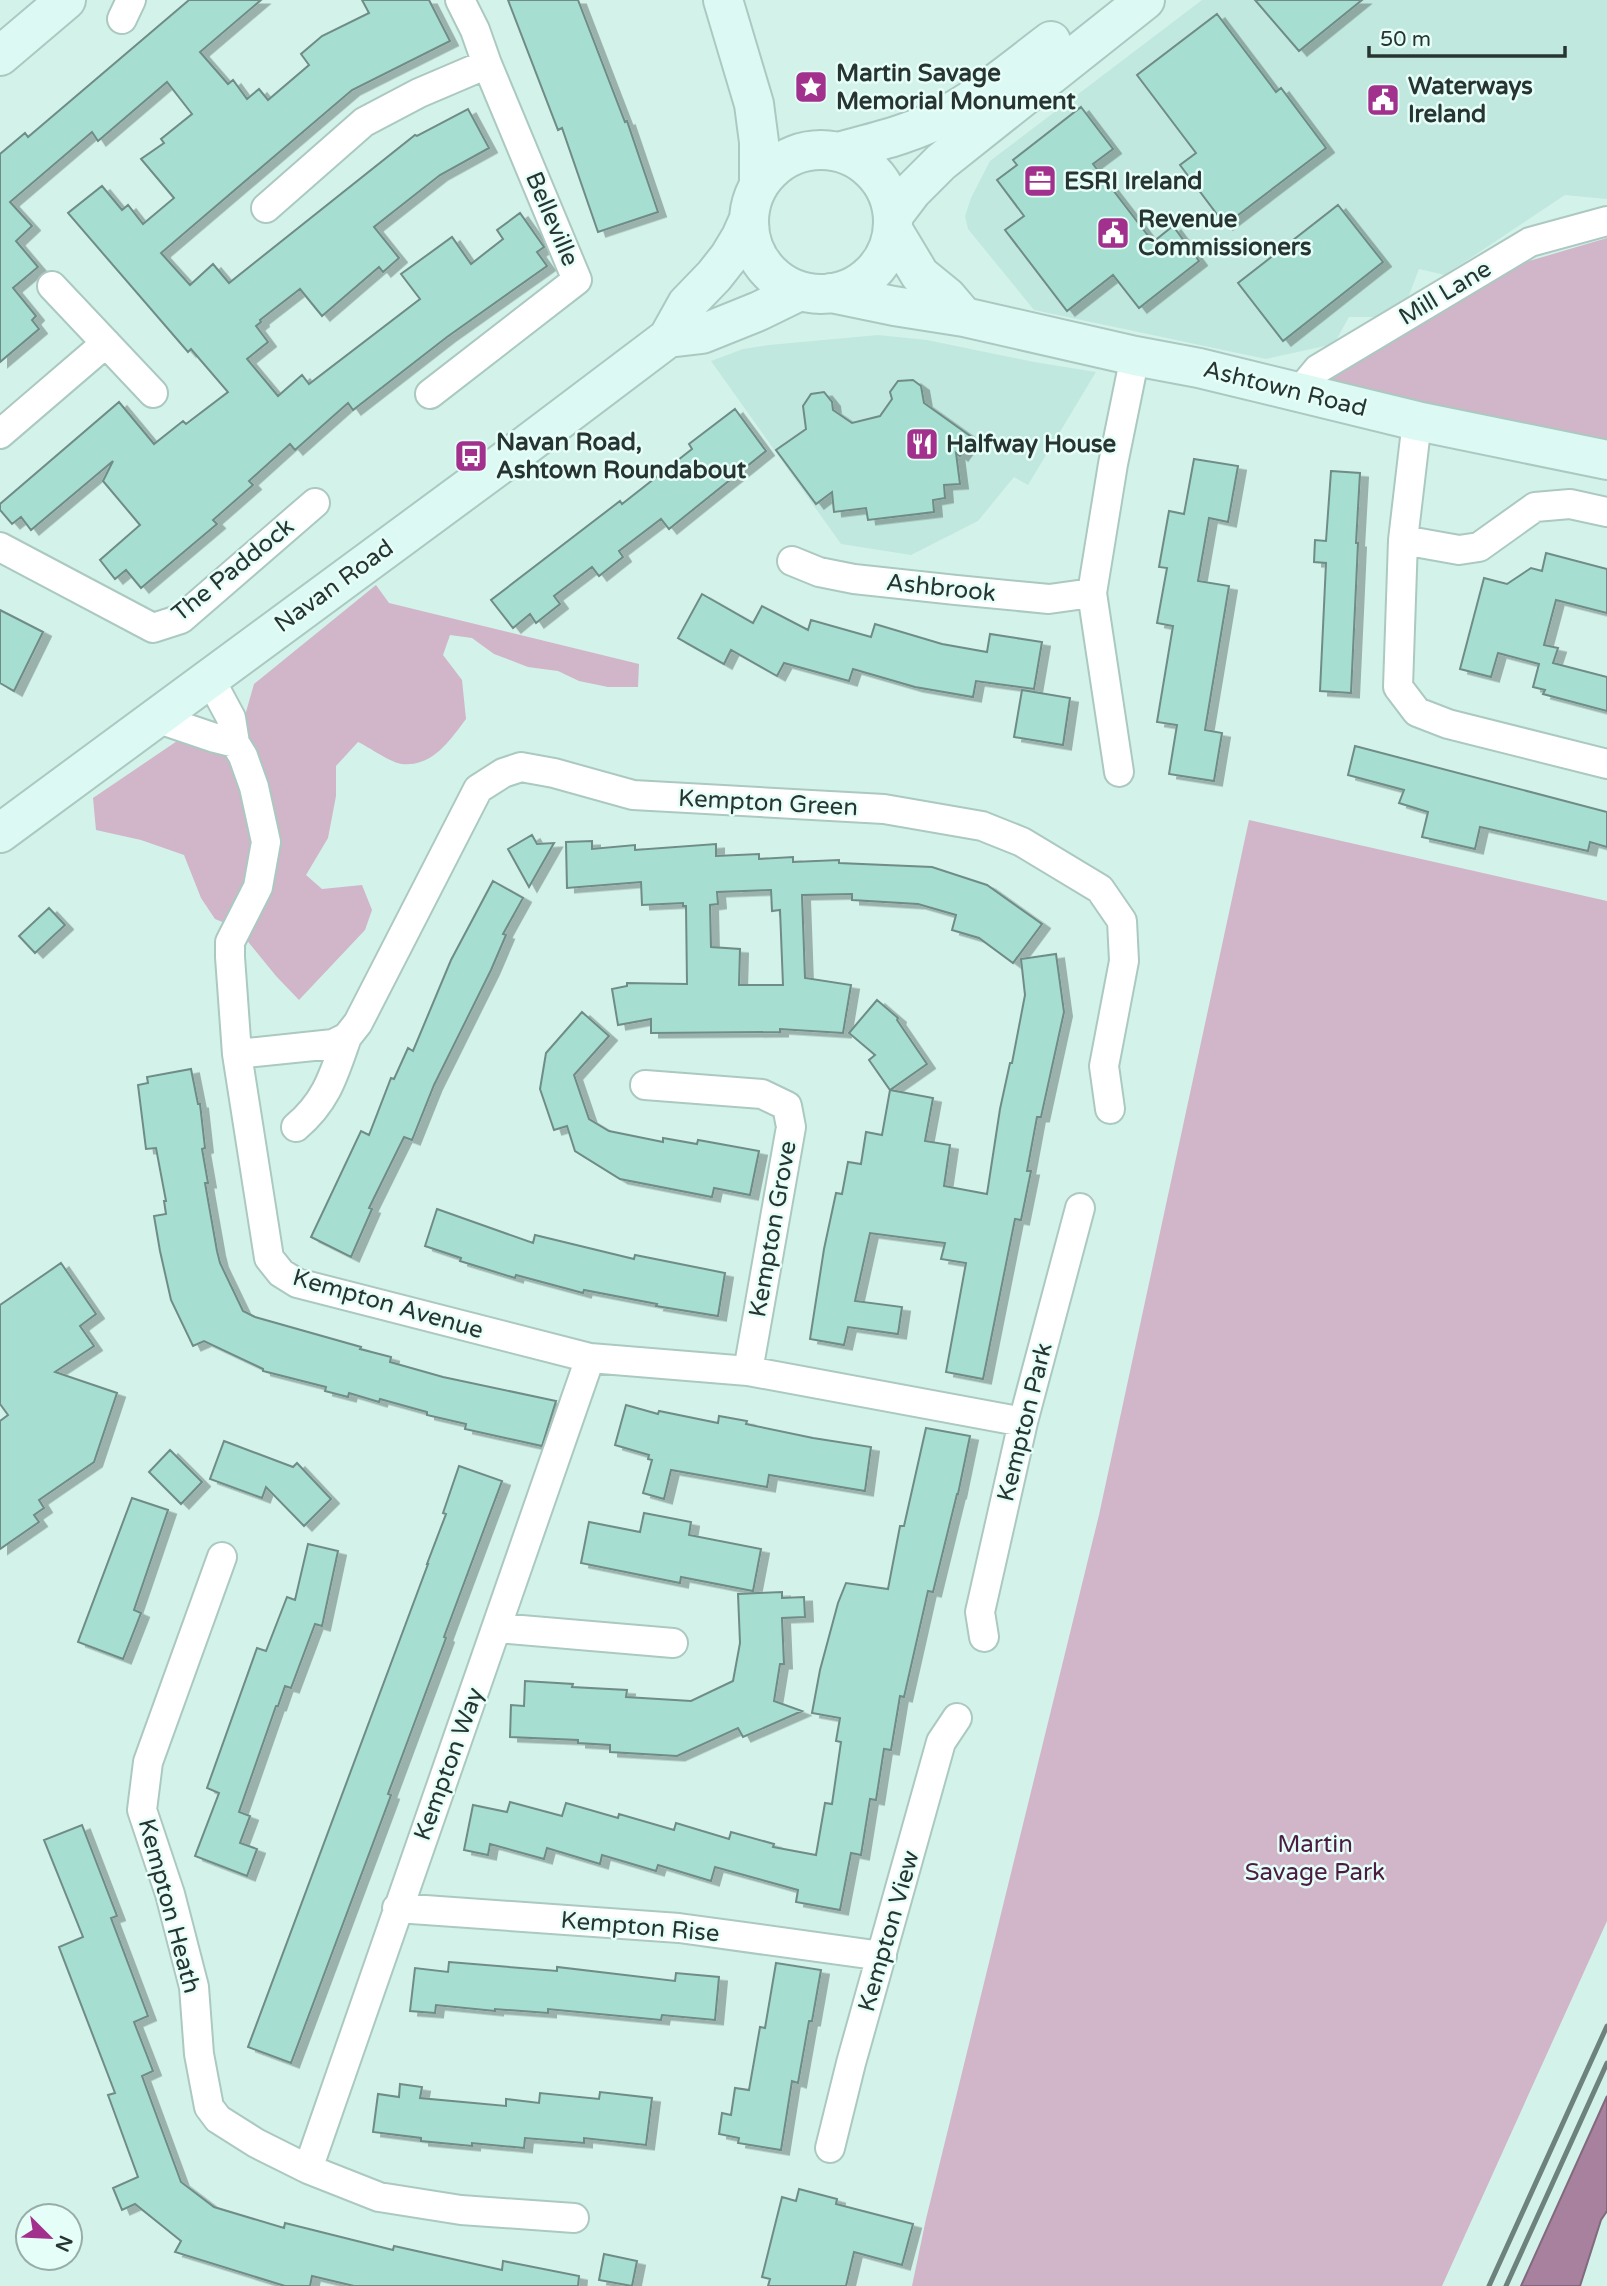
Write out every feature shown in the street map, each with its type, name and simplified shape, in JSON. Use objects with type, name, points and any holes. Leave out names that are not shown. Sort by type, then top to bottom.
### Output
[{"type":"main road","points":[[0,56],[66,0]]},
{"type":"main road","points":[[723,0],[754,104],[759,142],[754,202],[754,247],[766,268],[780,281],[816,292],[854,286],[868,277],[887,251],[893,223],[912,191],[941,162],[1145,0]]},
{"type":"main road","points":[[754,202],[777,164],[893,137],[948,115],[984,92],[1105,0]]},
{"type":"main road","points":[[754,104],[777,131],[821,152],[853,157],[867,165],[888,196],[893,223],[920,275],[947,297],[964,317]]},
{"type":"main road","name":"Navan Road","points":[[0,833],[668,338],[687,304],[715,276],[729,257],[741,237],[754,202]]},
{"type":"main road","name":"Navan Road","points":[[668,338],[702,334],[816,292]]},
{"type":"main road","name":"Ashtown Road","points":[[816,292],[964,317],[1199,368],[1417,421],[1607,460]]},
{"type":"street","name":"Belleville","points":[[430,394],[578,280],[475,30],[460,0]]},
{"type":"street","points":[[266,208],[364,122],[419,93],[487,64]]},
{"type":"street","name":"Mill Lane","points":[[1298,393],[1318,369],[1530,242],[1607,221]]},
{"type":"street","points":[[52,286],[153,393]]},
{"type":"street","points":[[0,434],[106,343]]},
{"type":"street","points":[[1119,772],[1092,593],[1113,464],[1135,356]]},
{"type":"street","points":[[1417,421],[1403,540],[1398,687],[1417,712],[1448,724],[1607,764]]},
{"type":"street","name":"The Paddock","points":[[0,547],[153,628],[181,619],[315,503]]},
{"type":"street","points":[[1403,540],[1459,550],[1479,547],[1535,507],[1570,504],[1607,512]]},
{"type":"street","name":"Ashbrook","points":[[792,561],[819,572],[854,579],[957,590],[1049,599],[1092,593]]},
{"type":"street","name":"Kempton Avenue","points":[[210,679],[231,718],[235,743],[243,756],[254,787],[266,842],[258,887],[230,942],[237,1054],[269,1258],[281,1273],[297,1283],[590,1358],[748,1371],[1023,1422]]},
{"type":"street","points":[[156,718],[235,743]]},
{"type":"street","name":"Kempton Green","points":[[296,1127],[313,1113],[329,1088],[347,1037],[358,1023],[478,789],[502,773],[521,767],[554,773],[633,795],[884,809],[982,826],[1022,842],[1100,889],[1122,921],[1124,961],[1104,1066],[1110,1108]]},
{"type":"street","points":[[237,1054],[333,1044],[347,1037]]},
{"type":"street","name":"Kempton Grove","points":[[645,1085],[762,1094],[787,1105],[791,1127],[748,1371]]},
{"type":"street","name":"Kempton Park","points":[[984,1637],[980,1612],[1023,1422],[1080,1208]]},
{"type":"street","name":"Kempton Way","points":[[308,2169],[590,1358]]},
{"type":"street","name":"Kempton Heath","points":[[222,1557],[148,1762],[142,1810],[170,1894],[194,1987],[199,2054],[209,2107],[218,2119],[230,2128],[308,2169],[379,2197],[461,2210],[574,2218]]},
{"type":"street","points":[[498,1628],[673,1643]]},
{"type":"street","name":"Kempton View","points":[[830,2148],[851,2063],[941,1742],[957,1718]]},
{"type":"street","name":"Kempton Rise","points":[[397,1908],[679,1928],[883,1956]]},
{"type":"shaded area","points":[[1202,0],[1607,0],[1607,199],[1565,195],[1445,275],[1419,269],[1408,298],[1375,317],[1349,317],[1334,344],[1266,359],[1034,310],[968,229],[965,216],[990,161]]},
{"type":"shaded area","points":[[878,335],[927,340],[1096,372],[1028,485],[1014,477],[978,521],[911,555],[841,544],[711,361],[743,349]]},
{"type":"shaded area","points":[[1607,2096],[1607,2211],[1601,2220],[1580,2286],[1521,2286]]},
{"type":"green space","points":[[1607,238],[1607,442],[1314,391],[1384,341],[1502,269]]},
{"type":"green space","points":[[376,585],[389,603],[639,664],[638,687],[608,687],[579,681],[558,671],[528,667],[494,654],[472,638],[450,635],[443,655],[462,680],[466,719],[447,743],[432,757],[413,764],[402,764],[358,742],[336,766],[336,796],[328,838],[306,875],[322,889],[362,885],[372,910],[365,930],[299,1000],[237,928],[215,919],[201,898],[184,855],[141,840],[96,830],[93,798],[183,737],[213,750],[246,712],[254,684]]},
{"type":"green space","name":"Martin Savage Park","points":[[1249,820],[1607,901],[1607,1921],[1442,2286],[912,2286],[926,2219],[1099,1515]]},
{"type":"building","points":[[189,0],[261,0],[200,52],[228,84],[233,80],[247,99],[259,89],[268,100],[309,65],[301,54],[322,36],[369,13],[362,0],[429,0],[450,41],[352,90],[161,253],[190,285],[213,264],[229,283],[415,135],[468,109],[489,148],[440,175],[374,227],[399,258],[383,272],[379,267],[322,316],[300,289],[260,320],[256,326],[268,342],[247,359],[278,396],[302,375],[309,384],[420,299],[401,274],[452,237],[471,264],[503,239],[497,230],[520,213],[544,247],[537,252],[547,266],[447,337],[353,410],[348,403],[295,450],[290,444],[249,481],[253,485],[213,520],[217,524],[141,588],[126,570],[115,579],[100,560],[140,525],[103,481],[113,461],[31,530],[21,517],[12,524],[0,510],[0,504],[119,402],[154,444],[183,421],[186,424],[228,392],[191,349],[188,352],[68,213],[102,186],[122,210],[128,205],[143,224],[174,198],[141,159],[164,143],[161,139],[192,114],[167,82],[98,141],[92,132],[10,202],[32,226],[16,241],[38,267],[13,288],[36,316],[32,320],[39,329],[0,362],[0,154],[25,133],[28,137]]},
{"type":"building","points":[[508,0],[578,0],[625,122],[627,121],[658,212],[598,232],[562,128],[558,130]]},
{"type":"building","points":[[1255,0],[1362,0],[1299,51]]},
{"type":"building","points":[[1217,14],[1276,92],[1281,88],[1326,148],[1225,225],[1180,165],[1196,153],[1137,75]]},
{"type":"building","points":[[1081,107],[1113,149],[1093,164],[1153,242],[1173,226],[1199,261],[1139,308],[1113,275],[1067,311],[1005,230],[1024,216],[997,180],[1017,165],[1013,160]]},
{"type":"building","points":[[1338,205],[1383,262],[1283,341],[1238,283]]},
{"type":"building","name":"Halfway House","points":[[913,380],[921,386],[924,403],[973,438],[960,456],[956,453],[960,484],[944,485],[945,498],[933,500],[934,512],[868,520],[866,508],[834,512],[832,492],[816,504],[776,450],[806,429],[803,406],[811,394],[824,392],[832,402],[833,410],[852,423],[880,416],[892,399],[890,392],[898,381]]},
{"type":"building","points":[[735,409],[766,451],[669,529],[661,519],[619,551],[623,557],[599,576],[592,567],[554,596],[560,604],[536,623],[530,614],[513,628],[491,600],[620,501],[622,504],[692,449],[689,444]]},
{"type":"building","points":[[1194,459],[1238,466],[1228,522],[1209,518],[1198,581],[1229,586],[1205,730],[1222,733],[1214,781],[1169,774],[1177,725],[1157,722],[1173,626],[1157,623],[1167,568],[1159,567],[1169,511],[1184,514]]},
{"type":"building","points":[[1331,471],[1360,473],[1351,693],[1320,691],[1326,563],[1314,562],[1315,540],[1326,541]]},
{"type":"building","points":[[1546,553],[1607,569],[1607,613],[1556,600],[1544,645],[1558,648],[1553,663],[1607,677],[1607,711],[1543,694],[1545,690],[1533,687],[1539,664],[1498,653],[1491,677],[1460,669],[1484,578],[1507,584],[1531,568],[1542,571]]},
{"type":"building","points":[[702,594],[753,623],[762,606],[808,630],[811,620],[871,637],[875,624],[942,644],[987,652],[990,634],[1042,642],[1034,689],[976,681],[973,697],[915,687],[853,669],[849,681],[784,663],[777,676],[731,650],[724,664],[678,638]]},
{"type":"building","points":[[0,610],[43,632],[14,691],[0,683]]},
{"type":"building","points":[[1022,690],[1070,698],[1063,745],[1014,737]]},
{"type":"building","points":[[1355,746],[1607,812],[1607,847],[1590,842],[1588,851],[1480,827],[1475,849],[1422,837],[1428,812],[1399,803],[1404,790],[1348,775]]},
{"type":"building","points":[[532,835],[537,844],[554,843],[529,887],[508,849]]},
{"type":"building","points":[[592,841],[592,849],[635,845],[635,850],[716,844],[716,856],[759,854],[759,859],[793,857],[793,862],[839,860],[839,863],[932,867],[987,885],[1042,924],[1013,963],[979,938],[952,930],[956,915],[918,904],[852,900],[852,894],[802,895],[805,978],[851,985],[843,1033],[780,1029],[780,1032],[651,1033],[651,1019],[618,1025],[612,989],[627,986],[627,983],[687,984],[686,906],[683,906],[683,903],[642,905],[641,882],[567,888],[566,842]],"holes":[[[771,890],[772,911],[780,910],[783,985],[739,985],[740,949],[711,947],[710,905],[718,904],[717,892]]]},
{"type":"building","points":[[493,881],[523,898],[503,934],[506,935],[491,970],[434,1085],[412,1140],[404,1137],[369,1208],[372,1209],[351,1257],[311,1237],[361,1131],[369,1135],[391,1078],[394,1079],[408,1048],[413,1051],[451,960]]},
{"type":"building","points":[[49,908],[65,925],[35,953],[19,936]]},
{"type":"building","points":[[1056,954],[1064,1012],[1041,1117],[1037,1117],[1027,1171],[1031,1171],[1021,1220],[1015,1219],[983,1379],[946,1372],[966,1263],[941,1259],[945,1243],[870,1233],[855,1301],[902,1307],[898,1334],[848,1327],[844,1345],[810,1339],[836,1193],[842,1194],[848,1162],[861,1164],[866,1132],[882,1135],[890,1090],[933,1098],[925,1141],[950,1145],[944,1186],[987,1194],[1000,1109],[1025,995],[1021,959]]},
{"type":"building","points":[[877,1000],[898,1018],[927,1064],[890,1090],[869,1060],[875,1055],[849,1033]]},
{"type":"building","points":[[582,1012],[609,1036],[574,1075],[589,1119],[609,1131],[663,1142],[663,1138],[697,1144],[698,1140],[759,1151],[750,1195],[714,1188],[712,1197],[620,1179],[575,1151],[567,1126],[554,1130],[540,1089],[546,1053]]},
{"type":"building","points":[[191,1069],[200,1104],[205,1148],[202,1149],[208,1183],[205,1183],[217,1251],[243,1311],[255,1317],[391,1357],[390,1362],[443,1377],[556,1401],[542,1446],[465,1429],[466,1424],[427,1415],[427,1412],[380,1399],[379,1402],[349,1393],[348,1397],[325,1391],[326,1387],[263,1371],[204,1341],[193,1346],[171,1300],[160,1251],[154,1216],[166,1214],[166,1201],[156,1148],[146,1149],[138,1085],[148,1083],[147,1077]]},
{"type":"building","points":[[437,1209],[533,1243],[535,1235],[634,1259],[635,1255],[725,1273],[718,1316],[584,1290],[583,1293],[516,1275],[515,1278],[460,1261],[461,1258],[425,1246]]},
{"type":"building","points":[[61,1263],[96,1314],[80,1326],[94,1346],[55,1372],[117,1393],[94,1462],[39,1500],[44,1508],[34,1515],[39,1522],[0,1549],[0,1421],[8,1415],[0,1404],[0,1305]]},
{"type":"building","points":[[626,1405],[658,1414],[659,1411],[718,1423],[719,1416],[813,1438],[871,1447],[865,1491],[769,1475],[767,1487],[671,1470],[664,1499],[643,1493],[652,1460],[648,1459],[649,1455],[615,1445]]},
{"type":"building","points":[[926,1428],[970,1436],[933,1592],[928,1591],[904,1697],[900,1696],[891,1750],[884,1749],[876,1800],[870,1799],[861,1855],[851,1853],[840,1910],[796,1902],[798,1890],[715,1867],[711,1881],[658,1865],[656,1871],[602,1855],[600,1864],[547,1848],[544,1859],[490,1844],[488,1855],[464,1850],[473,1805],[507,1812],[510,1802],[562,1816],[566,1803],[618,1818],[619,1814],[674,1830],[676,1823],[729,1839],[731,1832],[774,1844],[773,1847],[816,1855],[825,1803],[832,1804],[841,1742],[836,1741],[840,1718],[812,1713],[820,1670],[846,1583],[888,1589],[900,1526],[904,1526]]},
{"type":"building","points":[[224,1441],[293,1467],[297,1463],[331,1499],[304,1526],[266,1487],[262,1498],[210,1479]]},
{"type":"building","points":[[170,1450],[202,1482],[181,1504],[149,1472]]},
{"type":"building","points":[[459,1466],[502,1481],[388,1794],[391,1795],[291,2063],[248,2047],[428,1564]]},
{"type":"building","points":[[132,1498],[168,1510],[134,1610],[141,1613],[123,1659],[78,1642]]},
{"type":"building","points":[[644,1513],[691,1522],[689,1535],[761,1549],[753,1591],[681,1577],[680,1583],[581,1563],[589,1522],[640,1532]]},
{"type":"building","points":[[308,1544],[338,1551],[322,1626],[315,1624],[291,1688],[285,1686],[276,1706],[239,1812],[250,1816],[240,1843],[257,1849],[247,1876],[195,1856],[219,1793],[207,1788],[257,1648],[266,1651],[287,1597],[295,1600]]},
{"type":"building","points":[[782,1592],[782,1598],[804,1597],[805,1617],[782,1618],[784,1664],[780,1664],[774,1701],[802,1711],[743,1737],[738,1728],[677,1756],[610,1752],[610,1745],[578,1743],[578,1740],[510,1737],[511,1705],[524,1706],[525,1681],[627,1690],[626,1697],[691,1701],[733,1681],[740,1643],[738,1594]]},
{"type":"building","points":[[82,1825],[117,1916],[111,1918],[148,2016],[134,2022],[153,2071],[142,2076],[181,2182],[214,2207],[284,2228],[285,2223],[393,2250],[394,2246],[502,2270],[503,2261],[579,2276],[578,2286],[354,2286],[312,2276],[310,2286],[285,2286],[175,2252],[181,2241],[135,2204],[122,2210],[113,2188],[138,2177],[108,2095],[115,2093],[59,1947],[83,1937],[44,1840]]},
{"type":"building","points":[[449,1962],[557,1971],[557,1967],[675,1981],[676,1973],[719,1977],[715,2020],[662,2015],[661,2020],[548,2009],[548,2013],[436,2005],[435,2013],[410,2011],[415,1968],[448,1972]]},
{"type":"building","points":[[776,1963],[821,1970],[798,2083],[792,2081],[781,2150],[738,2143],[739,2138],[719,2134],[722,2113],[731,2115],[735,2088],[749,2090],[760,2027],[765,2028]]},
{"type":"building","points":[[400,2084],[422,2087],[420,2098],[506,2106],[506,2099],[539,2103],[540,2093],[599,2099],[600,2092],[652,2098],[646,2145],[584,2138],[584,2143],[525,2138],[524,2148],[472,2143],[472,2146],[421,2141],[421,2138],[373,2132],[378,2094],[399,2097]]},
{"type":"building","points":[[799,2189],[837,2199],[836,2204],[913,2224],[902,2265],[854,2252],[846,2286],[768,2286],[770,2279],[762,2277],[782,2197],[796,2201]]},
{"type":"building","points":[[604,2254],[637,2261],[632,2286],[599,2280]]},
{"type":"railway","points":[[1489,2286],[1607,2026]]},
{"type":"railway","points":[[1506,2286],[1607,2063]]},
{"type":"place","name":"Martin Savage Memorial Monument","points":[[811,87]]},
{"type":"place","name":"Waterways Ireland","points":[[1383,100]]},
{"type":"place","name":"ESRI Ireland","points":[[1040,181]]},
{"type":"place","name":"Revenue Commissioners","points":[[1113,233]]},
{"type":"place","name":"Halfway House","points":[[922,444]]},
{"type":"place","name":"Navan Road, Ashtown Roundabout","points":[[471,456]]}]
